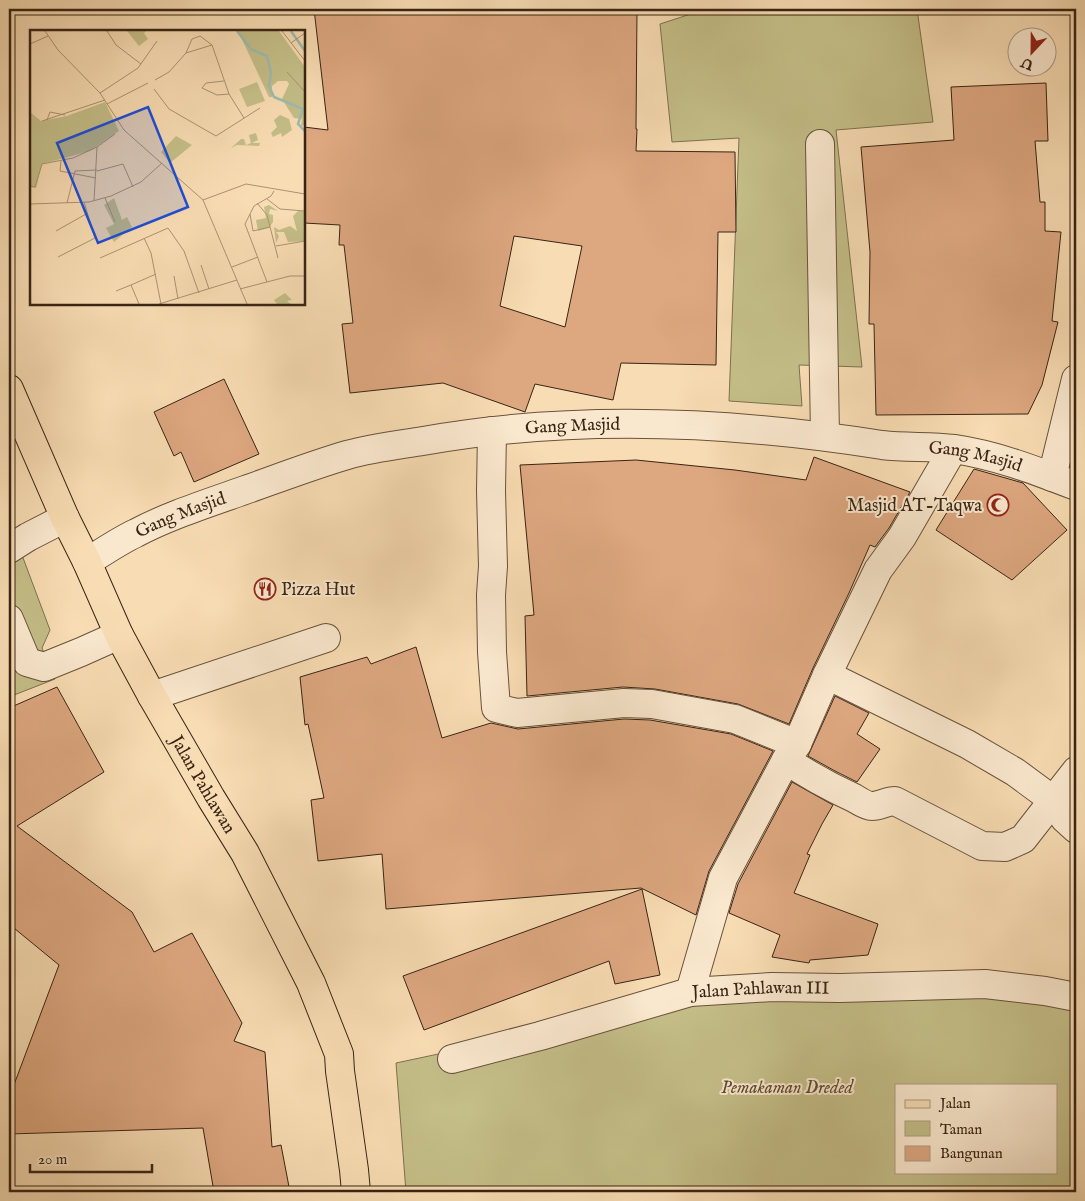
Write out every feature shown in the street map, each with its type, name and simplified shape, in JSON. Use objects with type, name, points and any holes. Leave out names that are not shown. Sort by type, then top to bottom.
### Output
[{"type":"main road","name":"Jalan Pahlawan","points":[[9,389],[16,424],[88,562],[119,635],[210,798],[245,853],[311,983],[339,1054],[356,1192]]},
{"type":"street","points":[[820,144],[825,436]]},
{"type":"street","points":[[1064,482],[1076,379]]},
{"type":"street","name":"Gang Masjid","points":[[88,562],[135,533],[201,506],[348,455],[450,436],[561,425],[656,423],[758,429],[825,436],[890,446],[953,449],[1007,462],[1064,482]]},
{"type":"street","points":[[492,431],[491,500],[493,566],[491,595],[492,652],[496,708],[517,713],[624,703],[652,704],[735,720],[792,752],[805,772],[836,790],[872,806],[895,801],[982,846],[1005,847],[1023,839],[1076,771]]},
{"type":"street","points":[[690,992],[723,878],[792,752],[878,570],[902,537],[953,449]]},
{"type":"street","points":[[9,549],[65,518]]},
{"type":"street","points":[[9,619],[27,662],[44,667],[119,635]]},
{"type":"street","points":[[152,696],[326,638]]},
{"type":"street","points":[[827,675],[967,744],[1015,772],[1053,800],[1066,819],[1076,829]]},
{"type":"street","name":"Jalan Pahlawan III","points":[[452,1059],[540,1036],[690,992],[772,987],[840,988],[985,984],[1045,991],[1076,997]]},
{"type":"green space","points":[[706,9],[917,9],[933,122],[836,130],[862,367],[799,365],[802,406],[729,401],[739,138],[672,142],[660,24]]},
{"type":"green space","points":[[9,524],[50,630],[42,648],[55,679],[9,697]]},
{"type":"green space","name":"Pemakaman Dreded","points":[[782,981],[1076,985],[1076,1192],[406,1192],[396,1063]]},
{"type":"building","points":[[314,9],[637,9],[636,151],[735,152],[736,232],[718,232],[716,365],[621,363],[613,400],[535,384],[525,412],[443,383],[350,393],[342,324],[353,323],[344,245],[339,245],[340,225],[305,223],[305,127],[328,130]],"holes":[[[514,236],[582,246],[565,327],[500,306]]]},
{"type":"building","points":[[1046,83],[1048,141],[1035,141],[1040,202],[1045,202],[1045,231],[1061,232],[1052,321],[1058,322],[1042,385],[1028,414],[876,415],[874,324],[869,324],[870,252],[861,147],[954,140],[951,87]]},
{"type":"building","points":[[224,379],[259,454],[194,482],[181,452],[174,456],[154,412]]},
{"type":"building","points":[[814,457],[910,492],[889,528],[875,547],[870,545],[789,724],[738,704],[655,689],[623,687],[527,696],[525,616],[534,615],[520,465],[636,460],[735,470],[806,480]]},
{"type":"building","name":"Masjid AT-Taqwa","points":[[974,469],[1023,483],[1067,530],[1012,580],[936,530]]},
{"type":"building","points":[[416,647],[442,738],[491,723],[518,729],[624,719],[650,720],[731,734],[773,751],[709,871],[696,915],[641,888],[386,909],[382,854],[318,861],[311,800],[324,798],[308,724],[305,725],[300,677],[367,657],[371,664]]},
{"type":"building","points":[[57,687],[104,772],[17,826],[132,912],[154,952],[192,933],[242,1023],[234,1041],[265,1052],[272,1147],[281,1145],[290,1192],[214,1192],[203,1128],[9,1134],[9,1098],[59,965],[9,924],[9,708]]},
{"type":"building","points":[[835,696],[869,713],[857,734],[880,749],[857,782],[808,756]]},
{"type":"building","points":[[792,782],[833,805],[807,854],[810,855],[794,893],[878,924],[868,955],[810,960],[809,963],[772,957],[780,935],[729,913],[738,884]]},
{"type":"building","points":[[642,889],[660,975],[615,984],[609,961],[424,1030],[403,976]]},
{"type":"place","name":"Masjid AT-Taqwa","points":[[998,505]]},
{"type":"place","name":"Pizza Hut","points":[[265,589]]}]
